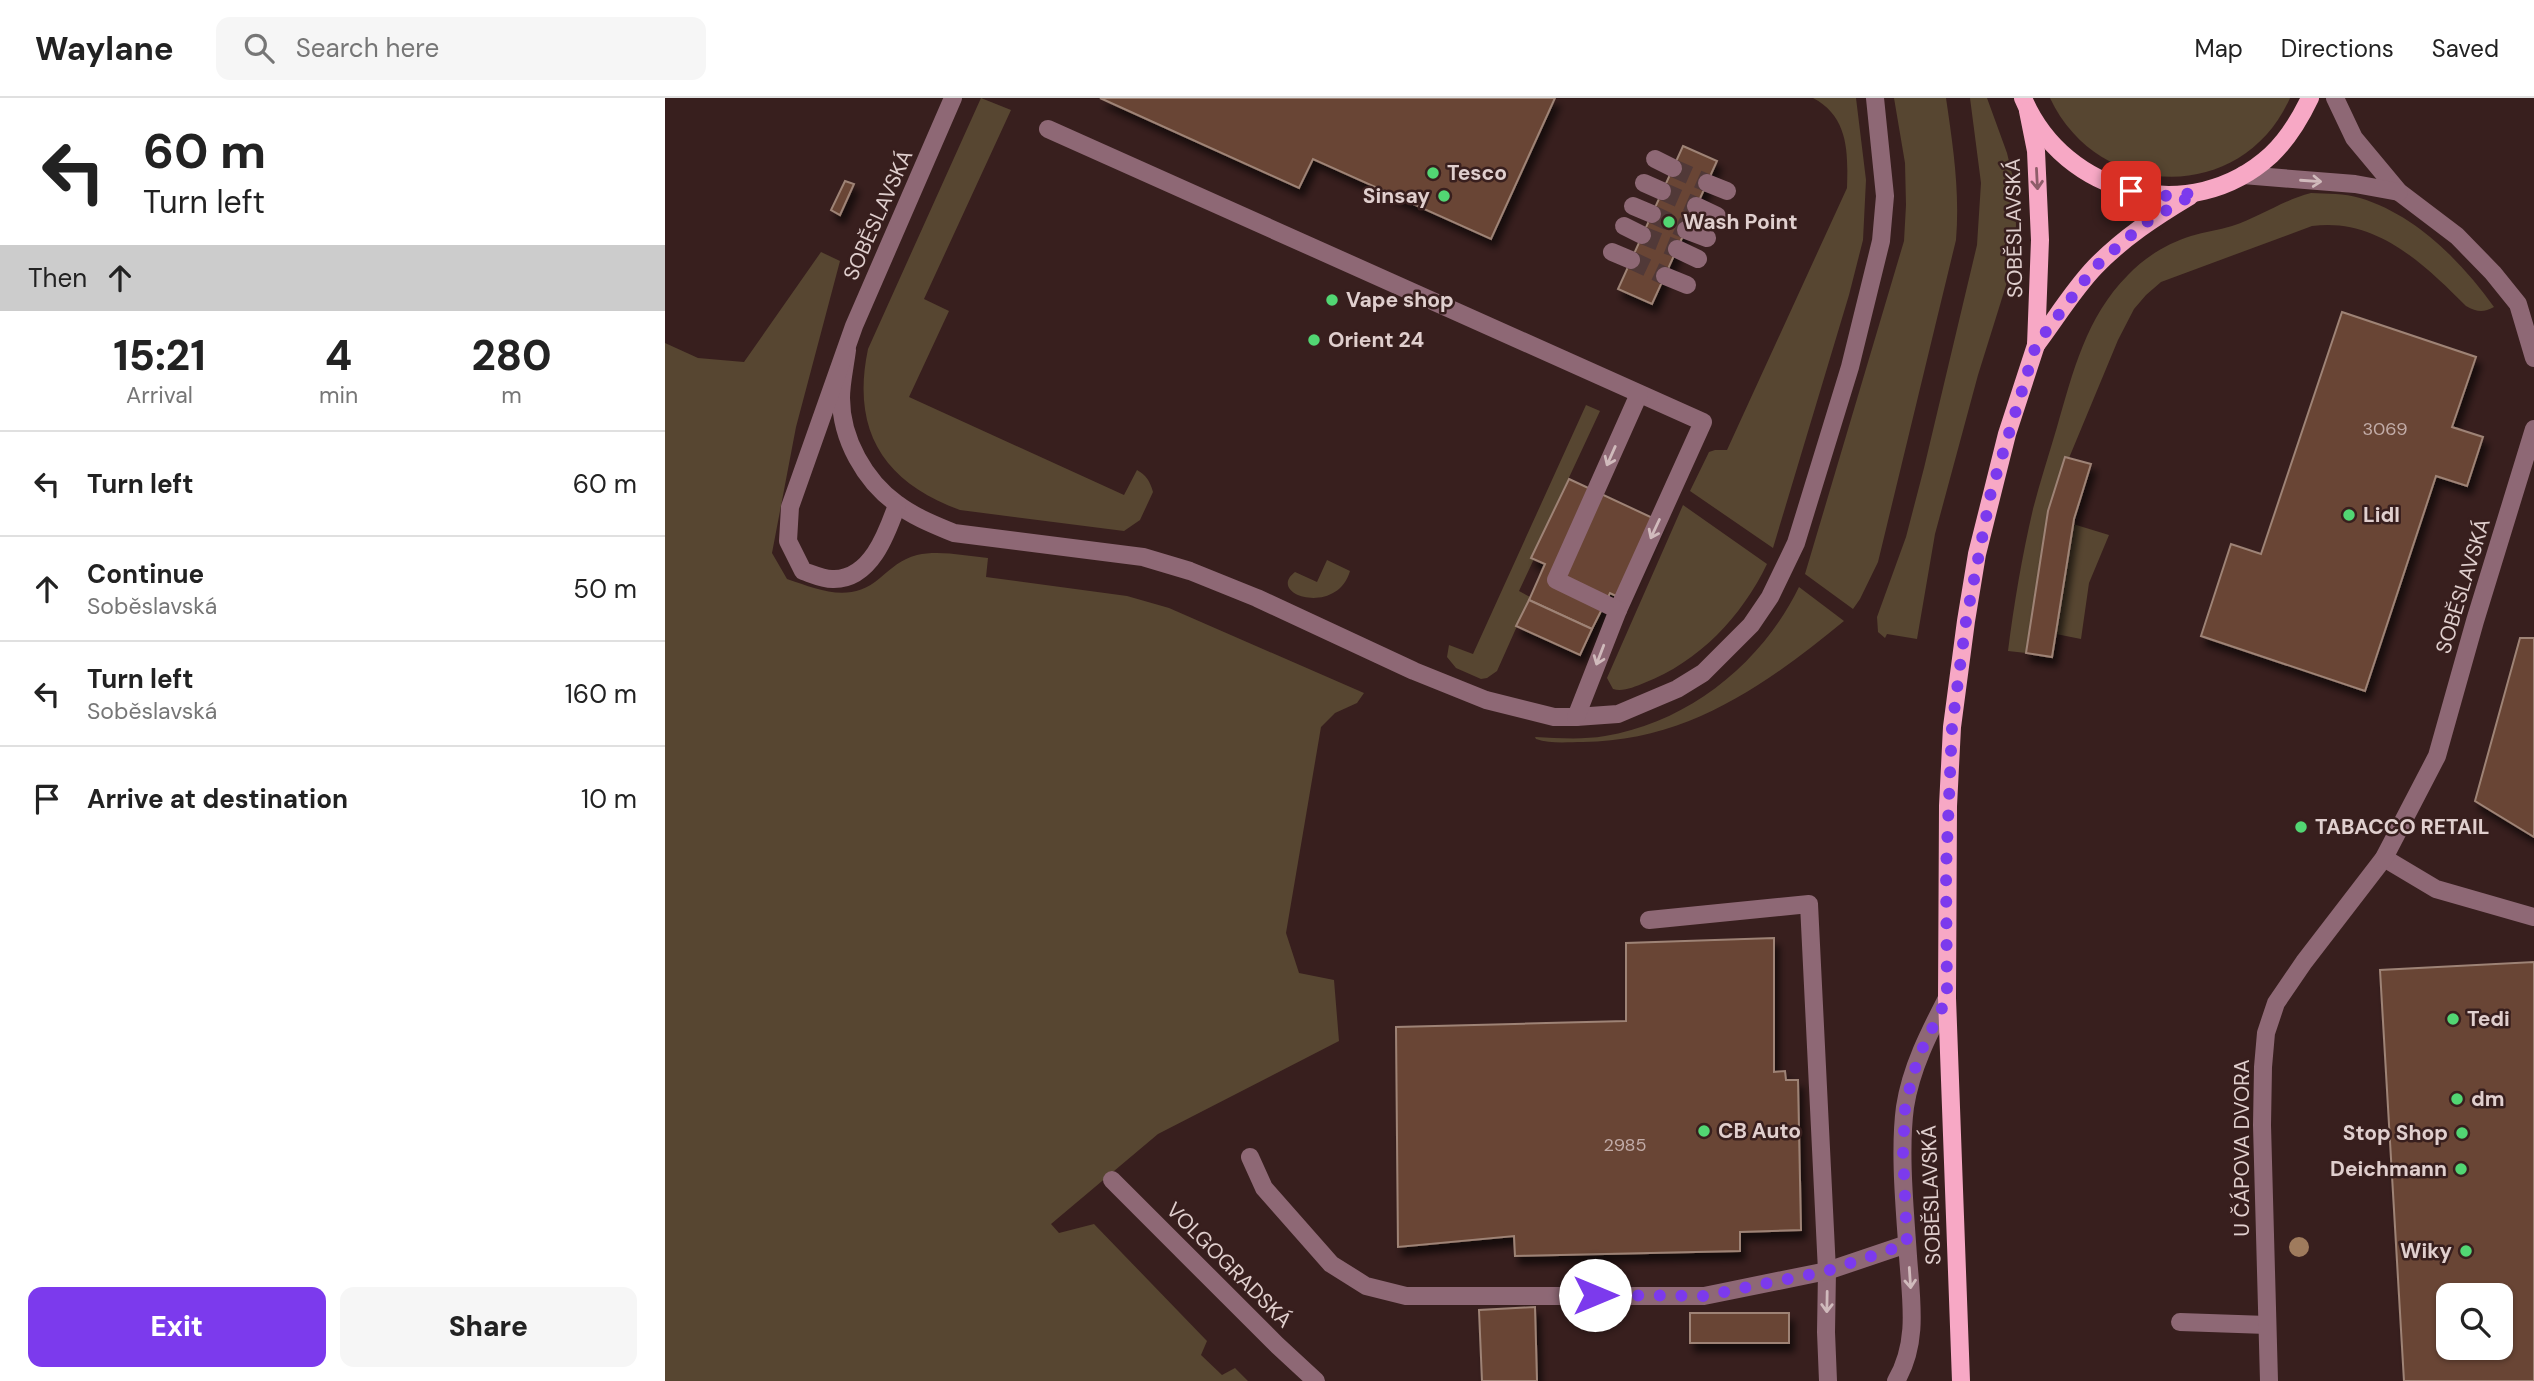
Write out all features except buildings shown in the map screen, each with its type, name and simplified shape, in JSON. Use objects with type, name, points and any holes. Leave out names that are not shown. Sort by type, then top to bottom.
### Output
[{"type":"main road","name":"SOBĚSLAVSKÁ","points":[[2026,105],[2042,133],[2078,168],[2101,181],[2131,191],[2163,196],[2196,193],[2243,175],[2271,155],[2294,129],[2311,98]]},
{"type":"main road","name":"SOBĚSLAVSKÁ","points":[[1961,1381],[1947,998],[1948,806],[1952,727],[1966,621],[1991,492],[2036,345],[2041,240],[2036,151],[2026,105]]},
{"type":"main road","name":"SOBĚSLAVSKÁ","points":[[2036,345],[2093,269],[2121,242],[2145,223],[2196,193]]},
{"type":"street","name":"SOBĚSLAVSKÁ","points":[[847,350],[865,301],[953,98]]},
{"type":"street","points":[[847,350],[841,399],[849,441],[862,467],[897,505],[954,533],[1143,557],[1190,571],[1257,598],[1413,671],[1486,700],[1554,717],[1618,714],[1677,690],[1703,673],[1751,625],[1770,597],[1796,543],[1850,367],[1881,241],[1885,196],[1875,98]]},
{"type":"street","points":[[2335,98],[2354,138],[2399,192],[2457,236],[2518,304],[2534,358]]},
{"type":"street","points":[[1048,129],[1703,422],[1618,610],[1576,718]]},
{"type":"street","points":[[1655,159],[1673,167]]},
{"type":"street","points":[[2243,175],[2355,184],[2399,192]]},
{"type":"street","points":[[1644,183],[1662,191]]},
{"type":"street","points":[[1707,183],[1727,191]]},
{"type":"street","points":[[1633,206],[1652,214]]},
{"type":"street","points":[[1696,206],[1717,216]]},
{"type":"street","points":[[1624,226],[1642,235]]},
{"type":"street","points":[[1686,230],[1707,238]]},
{"type":"street","points":[[1677,249],[1698,259]]},
{"type":"street","points":[[1612,252],[1631,260]]},
{"type":"street","points":[[1665,276],[1686,285]]},
{"type":"street","points":[[847,350],[790,507],[788,541],[803,571],[834,580],[859,572],[876,552],[897,505]]},
{"type":"street","points":[[1618,610],[1556,580],[1639,394]]},
{"type":"street","name":"SOBĚSLAVSKÁ","points":[[2437,756],[2534,429]]},
{"type":"street","name":"U ČÁPOVA DVORA","points":[[2269,1381],[2262,1125],[2266,1033],[2276,1003],[2384,858],[2437,756]]},
{"type":"street","points":[[2384,858],[2437,889],[2534,917]]},
{"type":"street","points":[[1649,920],[1809,904],[1827,1271],[1828,1381]]},
{"type":"street","points":[[1896,1381],[1905,1366],[1912,1334],[1903,1152],[1905,1108],[1923,1047],[1947,998]]},
{"type":"street","points":[[1250,1157],[1263,1188],[1331,1264],[1366,1286],[1406,1296],[1704,1296],[1827,1271],[1907,1244]]},
{"type":"street","name":"VOLGOGRADSKÁ","points":[[1112,1180],[1316,1381]]},
{"type":"street","points":[[2180,1322],[2267,1325]]},
{"type":"shaded area","points":[[981,98],[1011,110],[924,299],[949,311],[909,397],[1124,495],[1137,470],[1147,479],[1153,492],[1140,520],[1124,531],[960,510],[933,498],[893,468],[879,449],[869,428],[864,404],[868,349]]},
{"type":"shaded area","points":[[1813,98],[1856,98],[1866,180],[1863,240],[1773,548],[1690,491],[1709,452],[1727,450],[1847,188],[1846,149],[1840,126],[1834,115]]},
{"type":"shaded area","points":[[1894,98],[1946,98],[1956,186],[1956,240],[1878,562],[1853,609],[1805,574],[1904,241],[1905,163]]},
{"type":"shaded area","points":[[1970,98],[1987,98],[2007,153],[2015,186],[2013,263],[1978,375],[1935,534],[1917,639],[1887,634],[1885,638],[1878,632],[1877,617],[1906,537],[1977,245],[1981,183]]},
{"type":"shaded area","points":[[2050,98],[2290,98],[2268,133],[2240,157],[2206,172],[2171,177],[2135,172],[2102,157],[2072,132]]},
{"type":"shaded area","points":[[2311,193],[2354,196],[2400,216],[2452,257],[2494,307],[2473,310],[2416,260],[2397,247],[2378,236],[2335,225],[2312,226],[2161,282],[2134,309],[2118,340],[2069,458],[2065,457],[2048,512],[2026,653],[2008,651],[2022,562],[2036,499],[2075,366],[2101,309],[2135,268],[2165,247],[2191,236],[2242,222]]},
{"type":"shaded area","points":[[821,252],[840,261],[796,427],[772,553],[787,579],[823,590],[846,593],[869,586],[901,561],[917,555],[944,553],[988,558],[986,577],[1127,596],[1169,608],[1364,693],[1357,703],[1335,713],[1321,727],[1286,933],[1299,973],[1334,980],[1339,1041],[1158,1134],[1051,1224],[1059,1233],[1094,1224],[1207,1341],[1201,1355],[1222,1375],[1235,1368],[1248,1381],[665,1381],[665,343],[698,358],[744,362]]},
{"type":"shaded area","points":[[1586,405],[1600,411],[1519,591],[1530,597],[1497,671],[1481,679],[1456,668],[1447,657],[1449,645],[1473,654]]},
{"type":"shaded area","points":[[1683,505],[1767,564],[1732,619],[1700,650],[1683,663],[1644,683],[1625,689],[1613,689],[1607,678]]},
{"type":"shaded area","points":[[2073,524],[2109,535],[2089,583],[2081,639],[2056,634]]},
{"type":"shaded area","points":[[1327,560],[1350,571],[1343,585],[1332,594],[1319,598],[1306,597],[1289,588],[1288,580],[1295,572],[1317,582]]},
{"type":"shaded area","points":[[1799,587],[1844,621],[1785,667],[1724,705],[1657,732],[1621,739],[1553,742],[1536,739],[1535,737],[1605,736],[1636,729],[1666,718],[1694,703],[1744,664],[1783,615]]},
{"type":"tunnel","points":[[1673,168],[1707,183]]},
{"type":"tunnel","points":[[1662,191],[1696,206]]},
{"type":"tunnel","points":[[1652,214],[1686,230]]},
{"type":"tunnel","points":[[1642,235],[1677,249]]},
{"type":"tunnel","points":[[1631,260],[1665,276]]},
{"type":"place","name":"Tesco","points":[[1433,173]]},
{"type":"place","name":"Sinsay","points":[[1444,196]]},
{"type":"place","name":"Wash Point","points":[[1669,222]]},
{"type":"place","name":"Vape shop","points":[[1332,300]]},
{"type":"place","name":"Orient 24","points":[[1314,340]]},
{"type":"place","name":"Lidl","points":[[2349,515]]},
{"type":"place","name":"TABACCO RETAIL","points":[[2301,827]]},
{"type":"place","name":"Tedi","points":[[2453,1019]]},
{"type":"place","name":"dm","points":[[2457,1099]]},
{"type":"place","name":"CB Auto","points":[[1704,1131]]},
{"type":"place","name":"Stop Shop","points":[[2462,1133]]},
{"type":"place","name":"Deichmann","points":[[2461,1169]]},
{"type":"place","name":"Wiky","points":[[2466,1251]]},
{"type":"route","points":[[1595,1295],[1704,1296],[1827,1271],[1907,1244],[1903,1152],[1905,1108],[1923,1047],[1947,998],[1946,870],[1952,727],[1977,554],[2002,453],[2036,345],[2093,269],[2121,242],[2145,223],[2196,193],[2163,196],[2131,191]]}]
